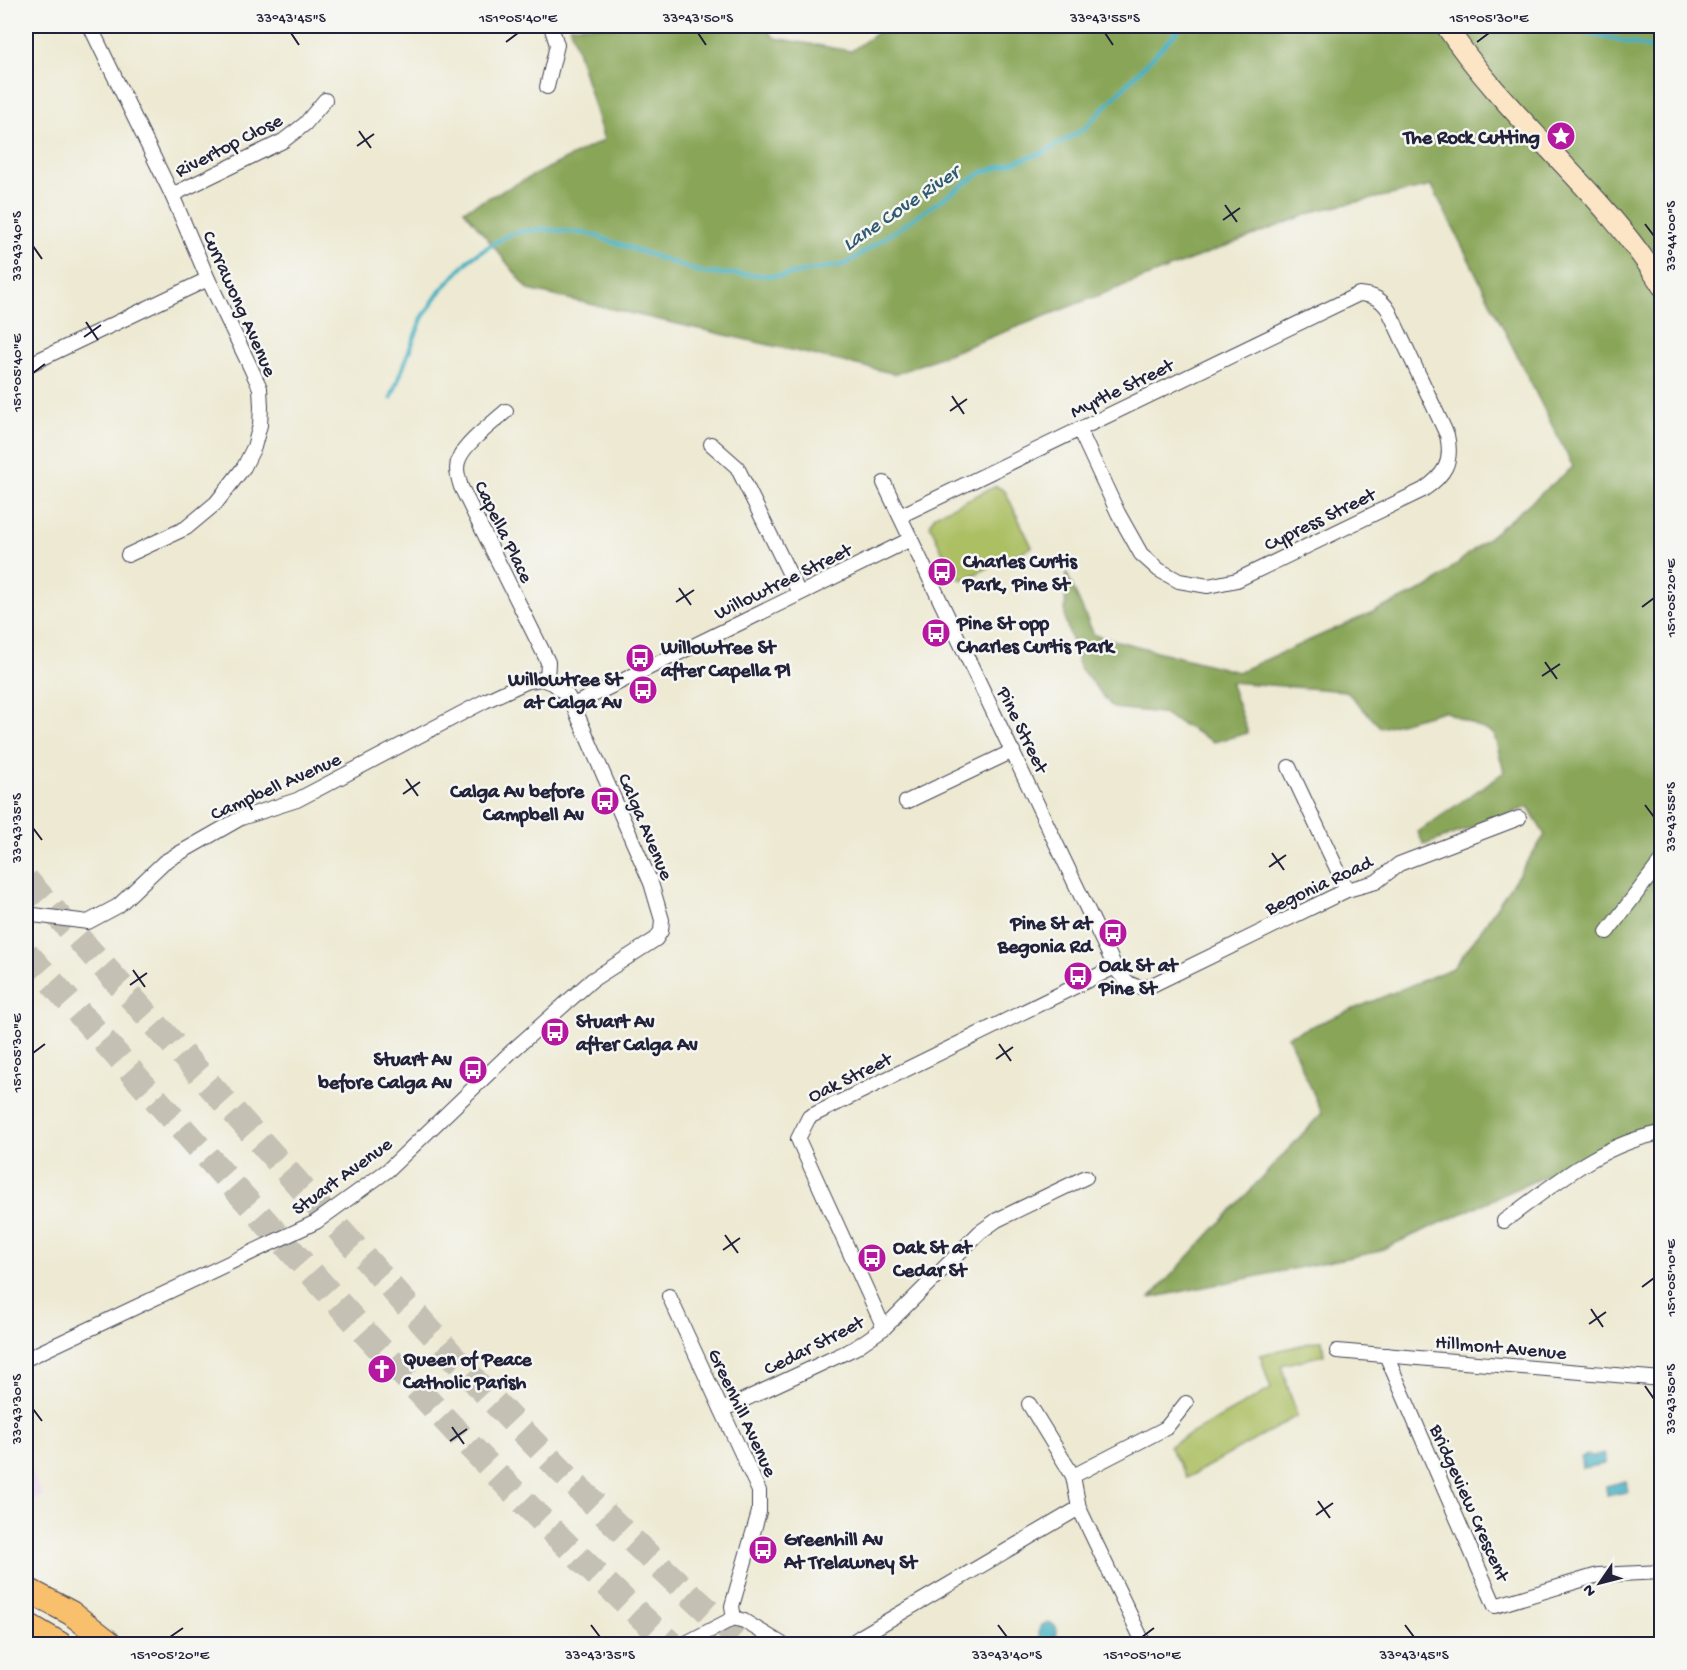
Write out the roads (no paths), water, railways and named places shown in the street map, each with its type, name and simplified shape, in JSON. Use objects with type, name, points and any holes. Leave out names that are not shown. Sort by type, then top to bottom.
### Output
[{"type":"highway","points":[[26,1589],[71,1613],[111,1644]]},
{"type":"highway","points":[[26,1624],[60,1644]]},
{"type":"main road","points":[[1446,26],[1494,90],[1608,212],[1662,286]]},
{"type":"street","name":"Currawong Avenue","points":[[90,26],[172,195],[208,279],[260,388],[260,425],[254,447],[244,467],[229,487],[202,516],[186,528],[128,555]]},
{"type":"street","points":[[547,87],[557,45],[551,26]]},
{"type":"street","name":"Rivertop Close","points":[[172,195],[284,141],[305,124],[325,100]]},
{"type":"street","points":[[26,366],[208,279]]},
{"type":"street","name":"Myrtle Street","points":[[900,516],[1359,294]]},
{"type":"street","name":"Cypress Street","points":[[1079,429],[1118,513],[1141,554],[1159,570],[1179,581],[1208,586],[1237,580],[1423,490],[1442,475],[1448,463],[1450,449],[1447,435],[1383,302],[1368,295],[1359,294]]},
{"type":"street","name":"Capella Place","points":[[506,411],[464,450],[458,464],[457,475],[548,662],[547,681]]},
{"type":"street","points":[[711,444],[737,467],[800,593]]},
{"type":"street","name":"Pine Street","points":[[884,483],[1114,967],[1120,976],[1134,987]]},
{"type":"street","name":"Willowtree Street","points":[[573,705],[911,539]]},
{"type":"street","name":"Campbell Avenue","points":[[26,914],[88,922],[118,906],[164,862],[241,818],[297,800],[485,701],[526,682],[541,679],[547,681]]},
{"type":"street","points":[[547,681],[561,688],[573,705]]},
{"type":"street","name":"Calga Avenue","points":[[573,705],[651,882],[662,920],[661,931],[656,939],[633,952]]},
{"type":"street","points":[[906,802],[1013,751]]},
{"type":"street","points":[[1289,767],[1347,890]]},
{"type":"street","name":"Begonia Road","points":[[1134,987],[1150,986],[1347,890],[1376,882],[1399,864],[1519,818]]},
{"type":"street","points":[[1607,932],[1662,860]]},
{"type":"street","name":"Stuart Avenue","points":[[26,1359],[316,1222],[388,1170],[554,1013],[592,980],[633,952]]},
{"type":"street","name":"Oak Street","points":[[884,1328],[798,1139],[809,1118],[1114,967]]},
{"type":"street","points":[[1504,1221],[1581,1164],[1642,1136],[1662,1133]]},
{"type":"street","name":"Cedar Street","points":[[722,1410],[855,1348],[884,1328],[980,1232],[997,1220],[1086,1177]]},
{"type":"street","name":"Greenhill Avenue","points":[[669,1296],[756,1481],[760,1502],[759,1512],[732,1606],[734,1618]]},
{"type":"street","name":"Hillmont Avenue","points":[[1337,1351],[1662,1379]]},
{"type":"street","name":"Bridgeview Crescent","points":[[1386,1355],[1495,1606],[1598,1575],[1662,1572]]},
{"type":"street","points":[[1073,1476],[1166,1428],[1186,1403]]},
{"type":"street","points":[[1029,1404],[1073,1476],[1079,1508],[1144,1644]]},
{"type":"street","points":[[850,1644],[1079,1508]]},
{"type":"street","points":[[684,1644],[734,1618],[744,1621],[782,1644]]},
{"type":"water","points":[[1604,1453],[1606,1464],[1582,1468],[1581,1458]]},
{"type":"water","points":[[1626,1481],[1628,1492],[1607,1495],[1606,1486]]},
{"type":"water","points":[[1048,1623],[1054,1626],[1057,1632],[1054,1638],[1048,1641],[1042,1638],[1039,1632],[1042,1626]]},
{"type":"waterway","name":"Lane Cove River","points":[[391,398],[422,318],[441,290],[472,257],[506,236],[543,229],[590,234],[703,273],[781,276],[846,264],[981,173],[1045,152],[1084,129],[1182,26]]},
{"type":"waterway","points":[[1577,26],[1591,34],[1662,50]]},
{"type":"tunnel","points":[[26,880],[482,1389],[610,1520],[745,1644]]},
{"type":"tunnel","points":[[26,953],[437,1411],[528,1507],[671,1644]]},
{"type":"place","name":"The Rock Cutting","points":[[1561,136]]},
{"type":"place","name":"Charles Curtis Park, Pine St","points":[[942,572]]},
{"type":"place","name":"Pine St opp Charles Curtis Park","points":[[936,633]]},
{"type":"place","name":"Willowtree St after Capella Pl","points":[[640,658]]},
{"type":"place","name":"Willowtree St at Calga Av","points":[[643,690]]},
{"type":"place","name":"Calga Av before Campbell Av","points":[[605,801]]},
{"type":"place","name":"Pine St at Begonia Rd","points":[[1113,933]]},
{"type":"place","name":"Oak St at Pine St","points":[[1078,976]]},
{"type":"place","name":"Stuart Av after Calga Av","points":[[555,1032]]},
{"type":"place","name":"Stuart Av before Calga Av","points":[[473,1070]]},
{"type":"place","name":"Oak St at Cedar St","points":[[872,1258]]},
{"type":"place","name":"Queen of Peace Catholic Parish","points":[[382,1369]]},
{"type":"place","name":"Greenhill Av At Trelawney St","points":[[763,1550]]}]
